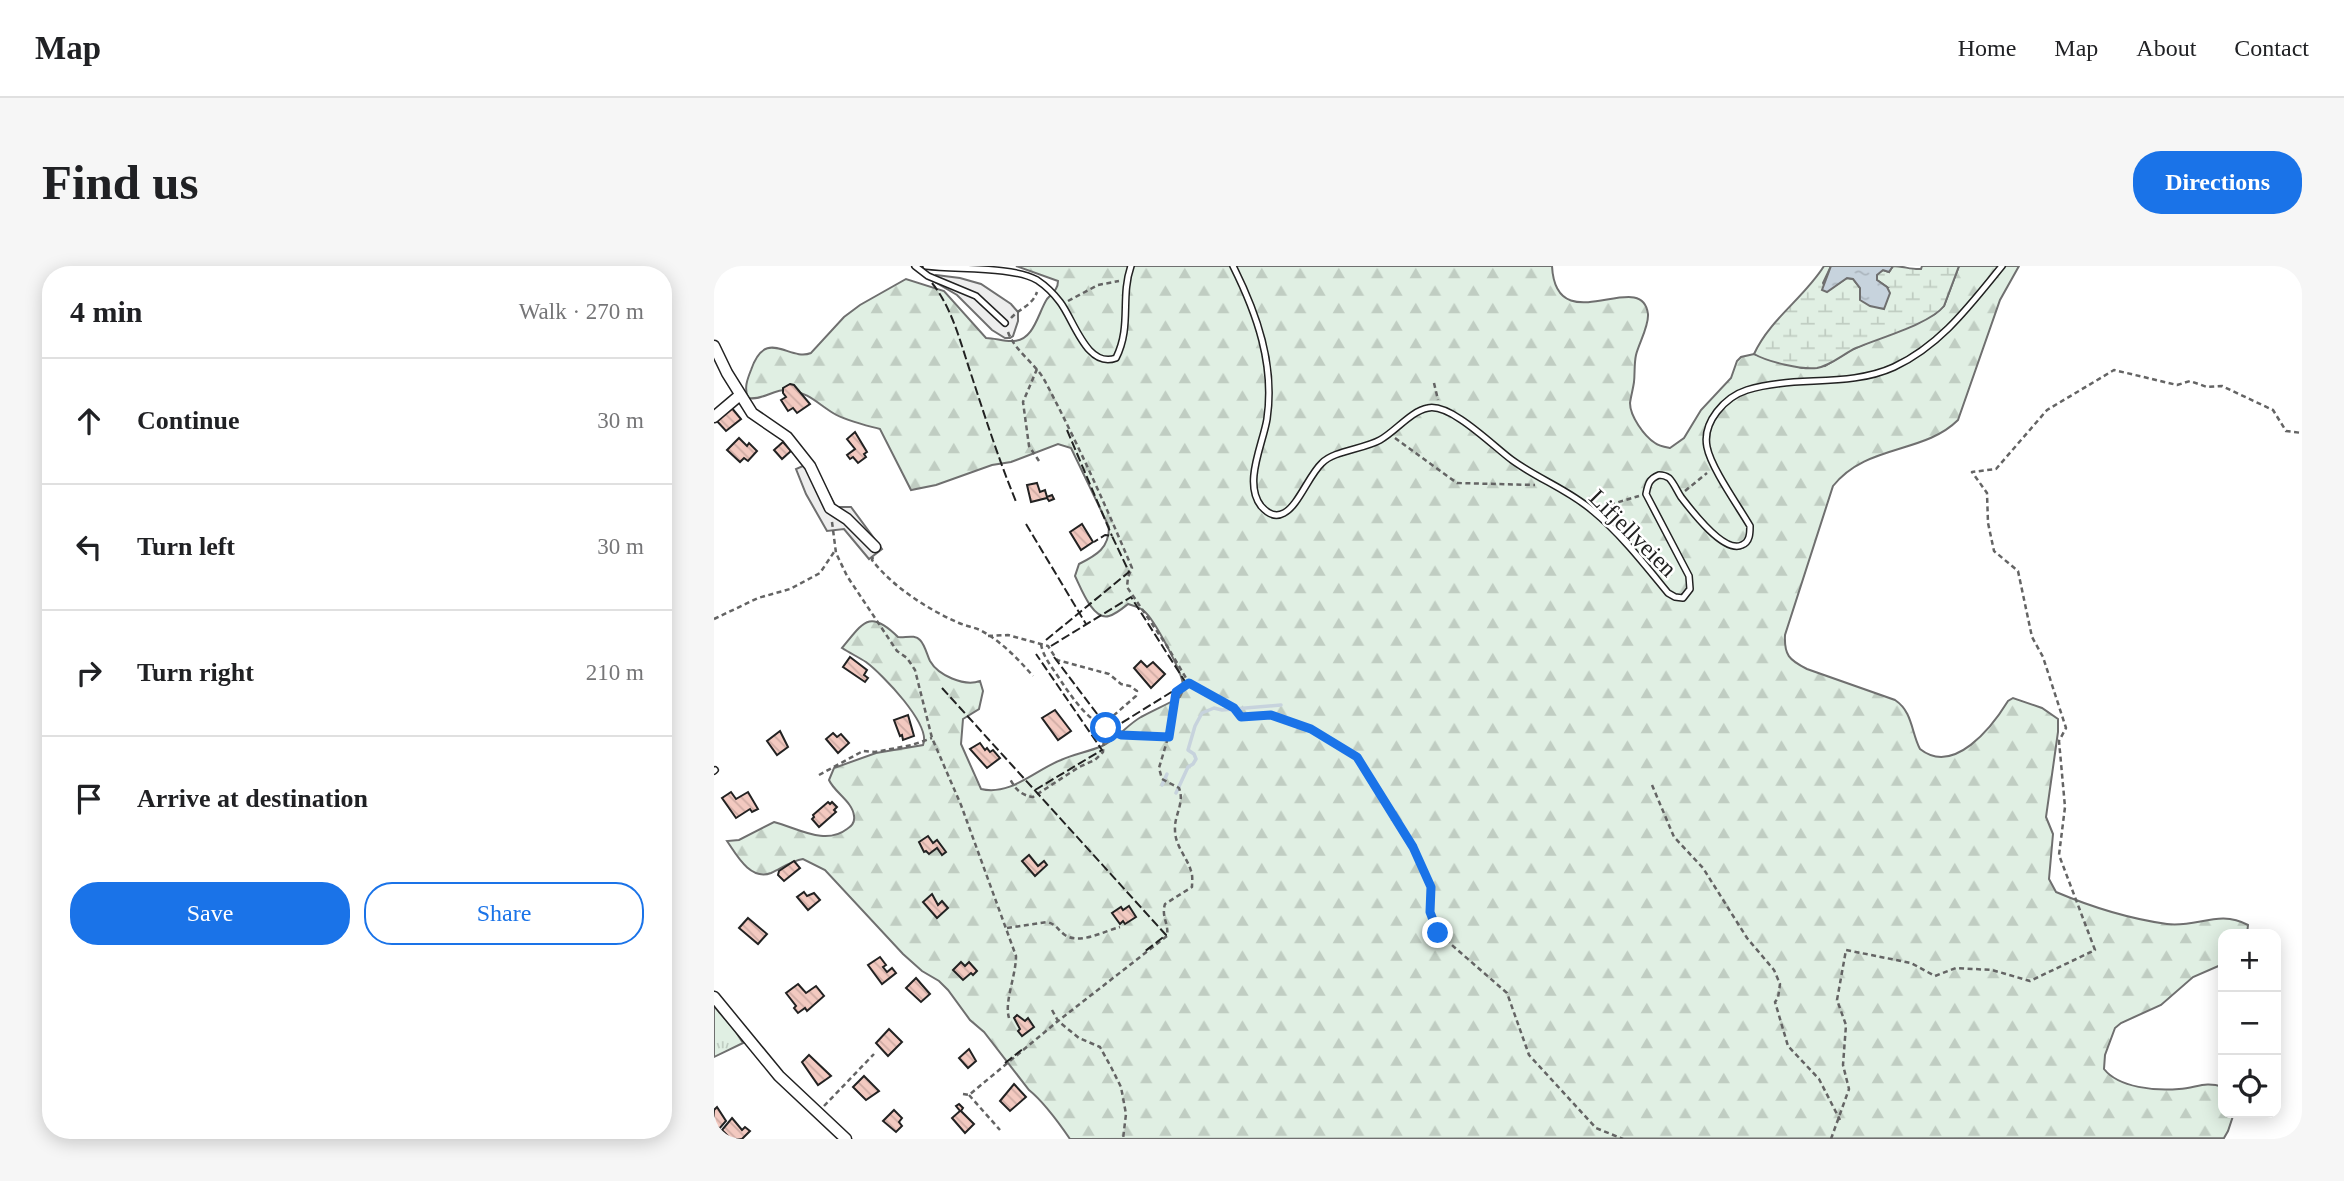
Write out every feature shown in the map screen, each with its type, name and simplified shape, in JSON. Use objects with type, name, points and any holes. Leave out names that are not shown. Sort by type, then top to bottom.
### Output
[{"type":"street","points":[[714,346],[752,413],[787,437],[810,466],[830,508],[848,519],[875,547]]},
{"type":"street","points":[[714,417],[740,394]]},
{"type":"street","points":[[714,997],[779,1076],[845,1139]]},
{"type":"lane","points":[[915,266],[928,276],[976,296],[1005,323]]},
{"type":"lane","points":[[926,266],[1010,269],[1035,277],[1062,304],[1091,353],[1106,361],[1116,358],[1123,344],[1126,280],[1131,266]]},
{"type":"lane","points":[[1233,266],[1260,331],[1269,373],[1267,418],[1254,475],[1255,496],[1270,514],[1288,512],[1314,471],[1325,460],[1356,450],[1390,434],[1425,408],[1437,407]]},
{"type":"lane","name":"Lifjellveien","points":[[1437,407],[1464,423],[1514,461],[1592,510],[1620,537],[1668,593],[1683,598],[1690,589],[1689,576],[1646,494],[1652,478],[1659,475],[1669,478],[1702,522],[1723,542],[1742,545],[1748,541],[1750,526],[1707,447],[1710,424],[1718,410],[1731,398],[1747,390],[1843,379],[1893,367],[1936,341],[1952,326],[2002,266]]},
{"type":"path","points":[[1062,304],[1098,285],[1126,280]]},
{"type":"path","points":[[1043,284],[1033,300],[1005,323],[1010,338],[1037,369],[1091,473],[1132,568],[1127,587],[1189,683],[1234,708],[1241,717],[1271,715],[1301,725],[1357,757],[1413,847],[1431,887],[1430,912],[1438,933],[1507,993],[1529,1055],[1596,1128],[1623,1139]]},
{"type":"path","points":[[1037,369],[1023,402],[1029,446],[1039,461]]},
{"type":"path","points":[[1831,1139],[1849,1089],[1843,1065],[1846,1025],[1837,1000],[1846,950],[1911,964],[1934,976],[1956,968],[1992,970],[2030,981],[2095,950],[2059,855],[2065,807],[2059,741],[2066,728],[2043,657],[2032,637],[2018,570],[1994,551],[1987,523],[1987,493],[1972,471],[1996,469],[2047,410],[2114,370],[2177,385],[2190,381],[2207,387],[2222,386],[2273,410],[2286,431],[2302,433]]},
{"type":"path","points":[[1434,383],[1437,407]]},
{"type":"path","points":[[1390,434],[1457,483],[1555,486]]},
{"type":"path","points":[[1680,495],[1716,466]]},
{"type":"path","points":[[1592,510],[1646,494]]},
{"type":"path","points":[[830,508],[836,549],[847,576],[897,651],[907,658],[915,670],[932,738],[961,805],[1007,928],[1016,956],[1016,971],[1006,1009],[1009,1018]]},
{"type":"path","points":[[875,547],[872,560],[884,576],[931,608],[988,636],[1013,654],[1033,676]]},
{"type":"path","points":[[714,619],[758,598],[790,589],[820,573],[836,549]]},
{"type":"path","points":[[988,636],[1008,635],[1048,646],[1058,660],[1109,674],[1121,684],[1137,691],[1136,696],[1105,723],[1103,752],[1095,760],[1079,767],[1033,797],[1024,796],[1010,779]]},
{"type":"path","points":[[1041,644],[1042,652],[1071,696],[1094,722],[1121,735],[1169,737]]},
{"type":"path","points":[[969,1095],[1167,936],[1168,926],[1162,912],[1165,904],[1192,887],[1192,872],[1177,842],[1174,828],[1182,794],[1179,788],[1162,779],[1159,768],[1169,737],[1176,692],[1189,683]]},
{"type":"path","points":[[819,775],[863,751],[875,752],[932,738]]},
{"type":"path","points":[[1652,785],[1674,837],[1703,868],[1747,938],[1774,970],[1780,984],[1775,1002],[1788,1046],[1819,1079],[1840,1120]]},
{"type":"path","points":[[1007,928],[1047,922],[1053,923],[1065,935],[1081,938],[1120,928]]},
{"type":"path","points":[[1052,1010],[1058,1021],[1079,1038],[1100,1047],[1121,1087],[1126,1114],[1123,1139]]},
{"type":"path","points":[[817,1113],[874,1054]]},
{"type":"path","points":[[963,1094],[969,1095],[1000,1130]]},
{"type":"green space","points":[[1016,266],[1552,266],[1557,288],[1568,299],[1583,302],[1631,297],[1642,301],[1648,319],[1636,355],[1630,403],[1635,420],[1646,436],[1657,444],[1670,448],[1684,438],[1701,410],[1731,378],[1741,357],[1754,354],[1802,368],[1825,366],[1853,349],[1935,314],[1944,306],[1959,266],[2019,266],[2000,300],[1958,420],[1929,439],[1862,463],[1846,472],[1833,486],[1785,635],[1785,647],[1792,660],[1807,669],[1895,700],[1905,710],[1920,749],[1933,756],[1946,757],[1971,745],[2013,698],[2042,708],[2058,719],[2046,817],[2053,834],[2049,879],[2056,892],[2110,911],[2153,922],[2178,925],[2227,919],[2248,925],[2248,929],[2218,929],[2218,966],[2193,977],[2161,1005],[2121,1023],[2115,1028],[2105,1055],[2104,1069],[2119,1080],[2138,1087],[2160,1089],[2218,1086],[2218,1118],[2232,1118],[2224,1138],[1070,1139],[948,990],[903,954],[825,870],[803,859],[771,873],[757,873],[744,865],[727,841],[739,840],[774,822],[821,836],[839,834],[850,827],[854,818],[850,806],[829,780],[834,768],[876,753],[923,745],[924,736],[920,725],[904,700],[866,662],[842,648],[867,622],[880,623],[898,637],[918,638],[930,661],[945,675],[959,681],[980,681],[983,691],[979,709],[963,719],[961,744],[981,789],[1013,786],[1051,764],[1102,746],[1141,717],[1180,697],[1183,691],[1182,679],[1149,616],[1141,608],[1128,604],[1109,616],[1098,614],[1088,602],[1075,576],[1079,564],[1104,546],[1109,527],[1071,448],[1058,444],[1011,462],[992,465],[936,485],[911,490],[880,429],[838,416],[797,391],[784,390],[758,398],[748,398],[748,377],[757,357],[764,350],[778,348],[803,355],[811,353],[844,317],[906,279],[944,291],[986,338],[1011,341],[1021,339],[1031,331],[1058,281]]},
{"type":"green space","points":[[1824,266],[1831,266],[1823,283],[1827,291],[1847,278],[1853,279],[1860,288],[1887,287],[1877,280],[1877,274],[1883,270],[1889,272],[1893,266],[1921,269],[1922,266],[1959,266],[1944,306],[1937,313],[1916,325],[1856,348],[1828,364],[1817,368],[1794,367],[1754,354],[1769,330]]},
{"type":"green space","points":[[714,1006],[743,1043],[714,1057]]},
{"type":"shaded area","points":[[936,275],[981,284],[1011,304],[1018,312],[1013,336],[1005,338],[992,330],[957,295],[935,282]]},
{"type":"shaded area","points":[[812,462],[836,507],[851,507],[882,549],[869,559],[844,529],[827,531],[806,494],[796,469]]},
{"type":"water","points":[[1831,266],[1893,266],[1889,272],[1883,270],[1877,275],[1877,280],[1887,287],[1890,293],[1884,309],[1870,306],[1860,300],[1860,288],[1853,279],[1847,278],[1827,292],[1822,290]]},
{"type":"building","points":[[794,385],[810,404],[797,413],[793,408],[788,411],[781,400],[786,397],[783,388]]},
{"type":"building","points":[[731,407],[741,419],[726,431],[716,420]]},
{"type":"building","points":[[855,432],[867,452],[864,454],[866,457],[858,463],[847,455],[855,449],[847,439]]},
{"type":"building","points":[[739,438],[757,451],[748,461],[744,458],[740,462],[727,450]]},
{"type":"building","points":[[783,442],[791,451],[782,459],[774,450]]},
{"type":"building","points":[[1037,483],[1040,492],[1045,490],[1047,497],[1052,495],[1054,499],[1031,502],[1027,485]]},
{"type":"building","points":[[1082,524],[1093,542],[1081,550],[1070,532]]},
{"type":"building","points":[[850,657],[867,670],[864,675],[868,678],[865,682],[843,667]]},
{"type":"building","points":[[1141,661],[1147,667],[1153,662],[1165,674],[1151,688],[1134,668]]},
{"type":"building","points":[[1055,710],[1071,731],[1058,740],[1042,718]]},
{"type":"building","points":[[908,715],[914,736],[903,740],[894,720]]},
{"type":"building","points":[[780,731],[788,747],[777,755],[767,741]]},
{"type":"building","points":[[833,733],[837,737],[841,734],[849,743],[838,753],[826,739]]},
{"type":"building","points":[[980,743],[985,750],[993,750],[1000,758],[987,768],[970,749]]},
{"type":"building","points":[[731,792],[736,799],[748,792],[758,809],[752,812],[750,809],[736,818],[722,798]]},
{"type":"building","points":[[828,802],[837,807],[834,810],[836,812],[819,827],[812,819],[813,815]]},
{"type":"building","points":[[928,836],[933,843],[937,840],[946,852],[942,855],[937,848],[929,854],[924,852],[919,842]]},
{"type":"building","points":[[1029,855],[1038,866],[1044,861],[1047,865],[1035,876],[1022,861]]},
{"type":"building","points":[[794,861],[800,868],[784,881],[778,875],[779,871]]},
{"type":"building","points":[[804,892],[807,896],[814,893],[820,900],[808,910],[797,897]]},
{"type":"building","points":[[932,894],[938,905],[942,901],[948,908],[937,918],[923,902]]},
{"type":"building","points":[[1129,906],[1136,917],[1120,924],[1112,913],[1121,907],[1123,910]]},
{"type":"building","points":[[748,918],[767,934],[758,944],[739,928]]},
{"type":"building","points":[[880,957],[887,972],[892,968],[896,973],[882,984],[868,965]]},
{"type":"building","points":[[961,962],[965,966],[969,962],[977,971],[963,980],[953,970]]},
{"type":"building","points":[[916,978],[930,994],[921,1002],[906,988]]},
{"type":"building","points":[[798,984],[806,993],[816,986],[824,996],[807,1011],[805,1008],[798,1013],[786,993]]},
{"type":"building","points":[[1017,1015],[1025,1021],[1028,1018],[1034,1027],[1022,1036],[1014,1018]]},
{"type":"building","points":[[889,1029],[902,1042],[888,1056],[876,1043]]},
{"type":"building","points":[[969,1049],[976,1061],[968,1068],[959,1058]]},
{"type":"building","points":[[809,1055],[831,1076],[818,1085],[802,1062]]},
{"type":"building","points":[[864,1076],[879,1091],[866,1100],[853,1087]]},
{"type":"building","points":[[1014,1084],[1026,1097],[1010,1111],[1000,1101]]},
{"type":"building","points":[[959,1104],[963,1108],[961,1111],[974,1124],[965,1133],[952,1118],[960,1111],[956,1106]]},
{"type":"building","points":[[717,1107],[726,1121],[719,1129],[714,1123],[714,1110]]},
{"type":"building","points":[[894,1110],[902,1118],[899,1122],[902,1126],[896,1132],[883,1121]]},
{"type":"building","points":[[732,1118],[742,1130],[745,1127],[750,1131],[742,1139],[731,1139],[722,1130]]},
{"type":"waterway","points":[[1176,793],[1188,767],[1196,759],[1188,750],[1202,713],[1214,708],[1222,710],[1281,705]]},
{"type":"waterway","points":[[1162,785],[1167,774]]},
{"type":"fence","points":[[932,283],[946,304],[956,328],[1017,504]]},
{"type":"fence","points":[[1067,430],[1112,536]]},
{"type":"fence","points":[[1026,524],[1086,624]]},
{"type":"fence","points":[[1046,640],[1129,572],[1112,536],[1105,535],[1094,542]]},
{"type":"fence","points":[[1051,646],[1131,597],[1186,683],[1115,727],[1106,724]]},
{"type":"fence","points":[[1035,790],[1102,750],[1036,654]]},
{"type":"fence","points":[[1054,657],[1104,723]]},
{"type":"fence","points":[[942,688],[1166,935],[1144,952]]},
{"type":"fence","points":[[1005,1063],[1024,1048]]},
{"type":"route","points":[[1106,728],[1121,735],[1169,737],[1176,692],[1189,683],[1234,708],[1241,717],[1271,715],[1311,729],[1357,757],[1413,847],[1431,887],[1430,912],[1438,933]]}]
